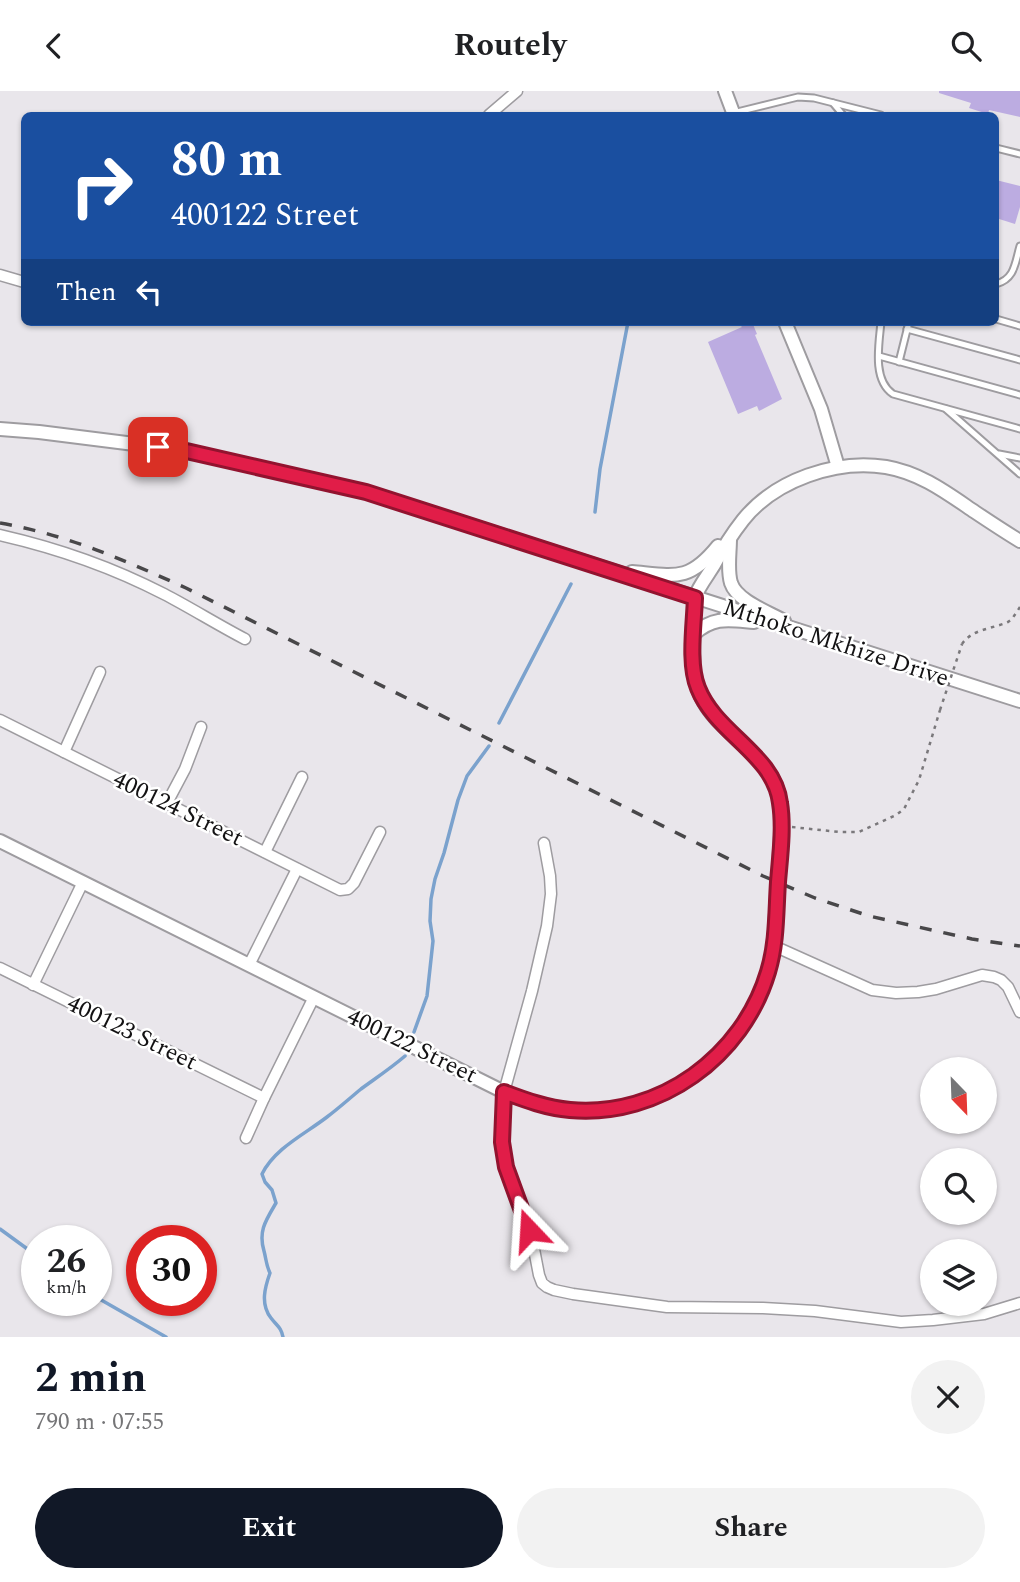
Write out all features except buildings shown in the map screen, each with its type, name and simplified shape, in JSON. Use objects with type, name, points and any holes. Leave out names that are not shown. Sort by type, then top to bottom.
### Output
[{"type":"street","points":[[492,112],[517,91]]},
{"type":"street","points":[[725,91],[732,112]]},
{"type":"street","points":[[0,275],[21,281]]},
{"type":"street","points":[[787,326],[821,409],[838,467]]},
{"type":"street","name":"Mthoko Mkhize Drive","points":[[0,429],[182,450],[366,492],[1020,701]]},
{"type":"street","points":[[611,570],[678,576],[686,573],[705,561],[758,505],[788,485],[816,472],[862,464],[909,473],[939,486],[1020,541]]},
{"type":"street","points":[[695,598],[744,519]]},
{"type":"street","points":[[0,534],[56,549],[115,572],[161,593],[245,639]]},
{"type":"street","points":[[730,538],[729,571],[734,590],[748,601],[812,636]]},
{"type":"street","name":"400122 Street","points":[[0,841],[504,1092],[544,1106],[571,1110],[596,1110],[638,1103],[688,1080],[727,1047],[746,1022],[758,999],[774,946],[780,801],[776,787],[758,759],[713,715],[696,685],[695,598]]},
{"type":"street","points":[[694,633],[715,621],[772,623]]},
{"type":"street","points":[[64,752],[100,672]]},
{"type":"street","points":[[0,734],[3,722]]},
{"type":"street","name":"400124 Street","points":[[3,722],[340,890],[354,883],[380,832]]},
{"type":"street","points":[[167,803],[185,769],[201,727]]},
{"type":"street","points":[[265,852],[302,777]]},
{"type":"street","points":[[544,843],[551,894],[547,926],[504,1092],[502,1142],[506,1167],[533,1244],[542,1283],[554,1290],[667,1307],[815,1311],[901,1322],[984,1314],[1020,1303]]},
{"type":"street","points":[[249,965],[297,869]]},
{"type":"street","points":[[33,985],[83,882]]},
{"type":"street","points":[[774,946],[872,990],[918,992],[982,975],[994,977],[1007,987],[1020,1012]]},
{"type":"street","name":"400123 Street","points":[[0,968],[264,1098]]},
{"type":"street","points":[[246,1138],[314,997]]},
{"type":"lane","points":[[741,112],[798,97],[814,97],[869,112]]},
{"type":"lane","points":[[832,103],[840,112]]},
{"type":"lane","points":[[999,149],[1020,154]]},
{"type":"lane","points":[[999,283],[1009,278],[1020,246]]},
{"type":"lane","points":[[999,320],[1020,326]]},
{"type":"lane","points":[[881,326],[879,369],[887,390],[893,394],[1020,429]]},
{"type":"lane","points":[[899,362],[908,326]]},
{"type":"lane","points":[[911,326],[1020,360]]},
{"type":"lane","points":[[879,356],[1020,395]]},
{"type":"lane","points":[[944,408],[1020,474]]},
{"type":"lane","points":[[996,453],[1020,459]]},
{"type":"path","points":[[781,825],[859,832],[904,809],[919,780],[963,641],[977,631],[1008,622],[1020,607]]},
{"type":"waterway","points":[[595,512],[600,469],[627,326]]},
{"type":"waterway","points":[[499,723],[571,584]]},
{"type":"waterway","points":[[414,1032],[427,996],[433,941],[431,899],[435,879],[467,776],[489,746]]},
{"type":"waterway","points":[[283,1337],[265,1307],[265,1290],[270,1273],[262,1244],[263,1232],[266,1220],[276,1203],[262,1174],[282,1149],[405,1056]]},
{"type":"waterway","points":[[0,1229],[21,1244]]},
{"type":"waterway","points":[[112,1306],[166,1337]]},
{"type":"railway","points":[[0,523],[72,541],[186,588],[763,876],[815,898],[869,916],[972,939],[1020,946]]},
{"type":"route","points":[[158,447],[182,450],[366,492],[695,598],[693,652],[696,685],[713,715],[758,759],[776,787],[780,801],[774,946],[768,972],[746,1022],[727,1047],[707,1066],[668,1091],[638,1103],[596,1110],[544,1106],[504,1092],[502,1142],[506,1167],[529,1230]]}]
